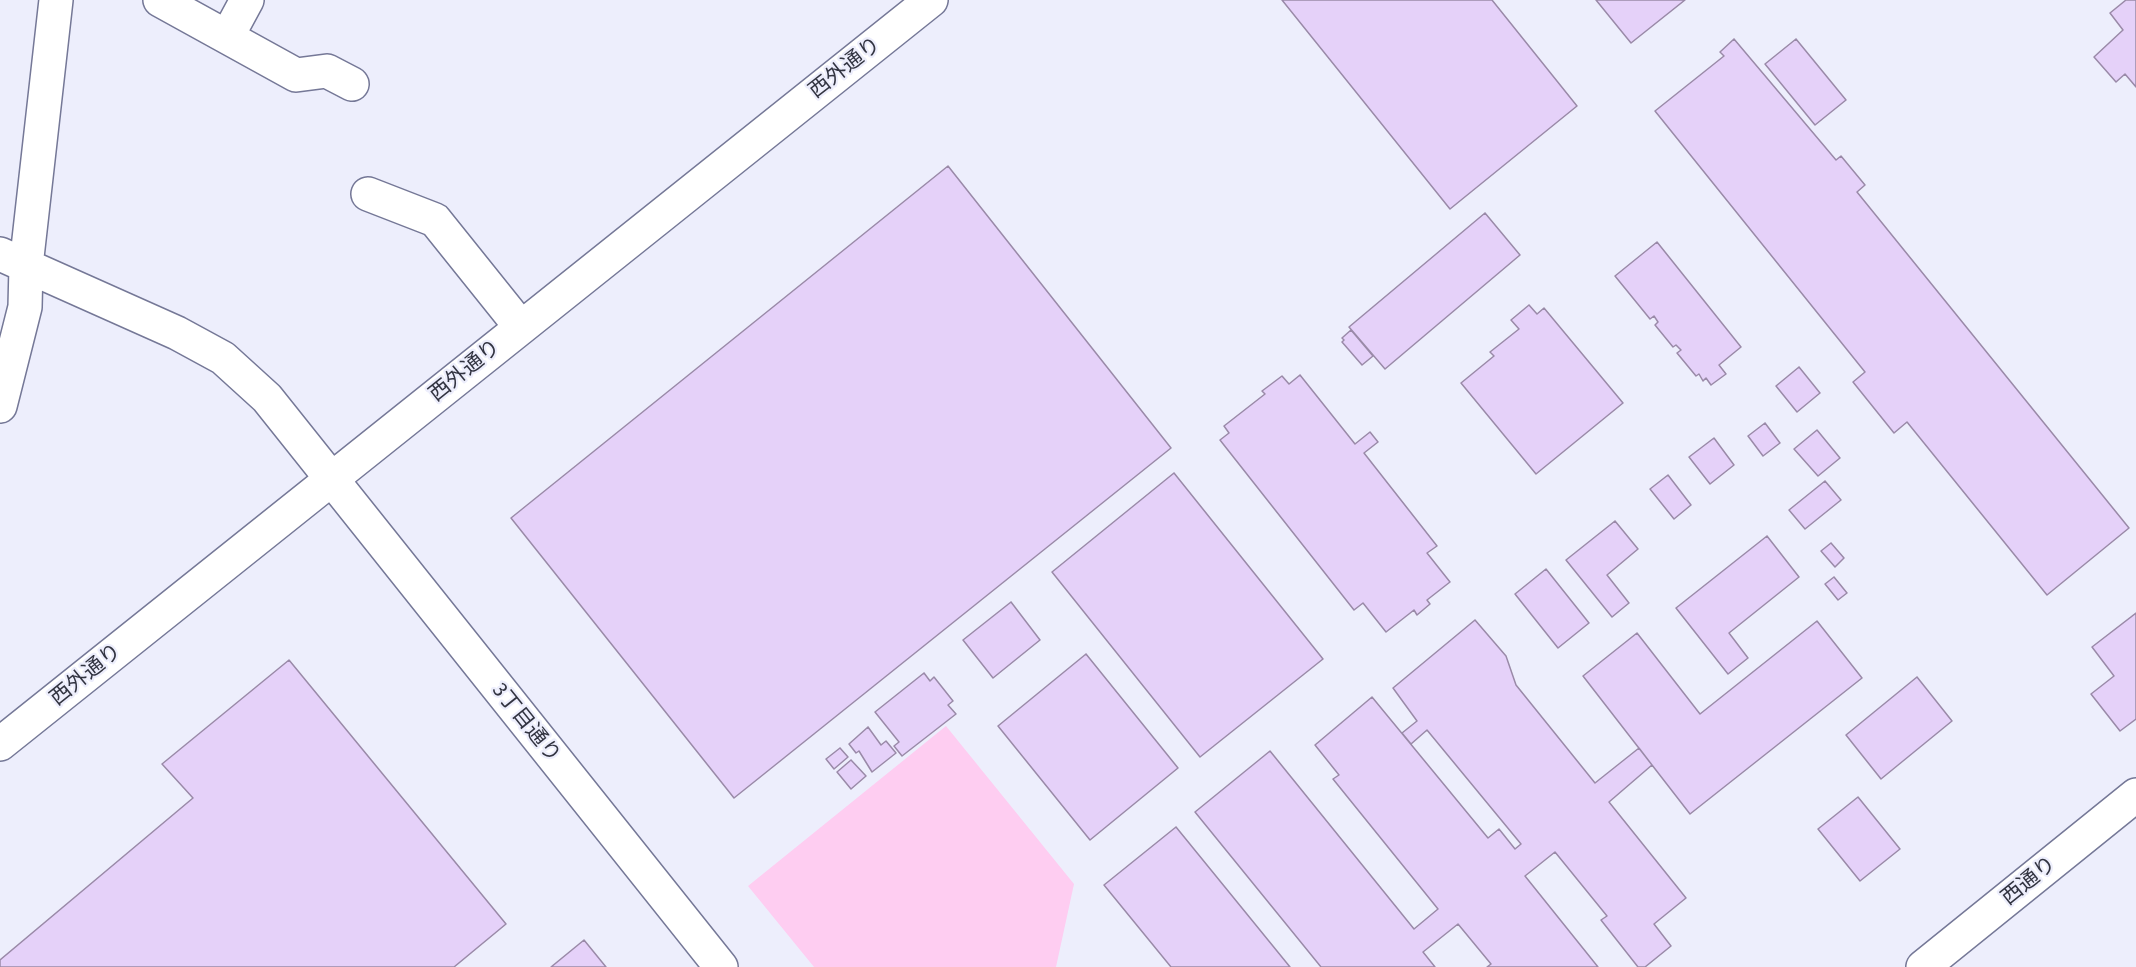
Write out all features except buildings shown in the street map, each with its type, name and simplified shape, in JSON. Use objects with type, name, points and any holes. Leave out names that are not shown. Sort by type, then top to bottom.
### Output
[{"type":"street","points":[[0,406],[25,307],[13,260],[56,0]]},
{"type":"street","points":[[227,37],[247,0]]},
{"type":"street","name":"西外通り","points":[[0,744],[520,326],[931,0]]},
{"type":"street","points":[[173,15],[227,37],[292,85],[327,71],[352,84]]},
{"type":"street","points":[[368,194],[435,220],[520,326]]},
{"type":"street","name":"3丁目通り","points":[[13,260],[177,333],[223,358],[267,398],[721,967]]},
{"type":"street","name":"西通り","points":[[1923,967],[2136,795]]},
{"type":"shaded area","points":[[946,726],[1074,884],[1056,967],[814,967],[748,886]]}]
